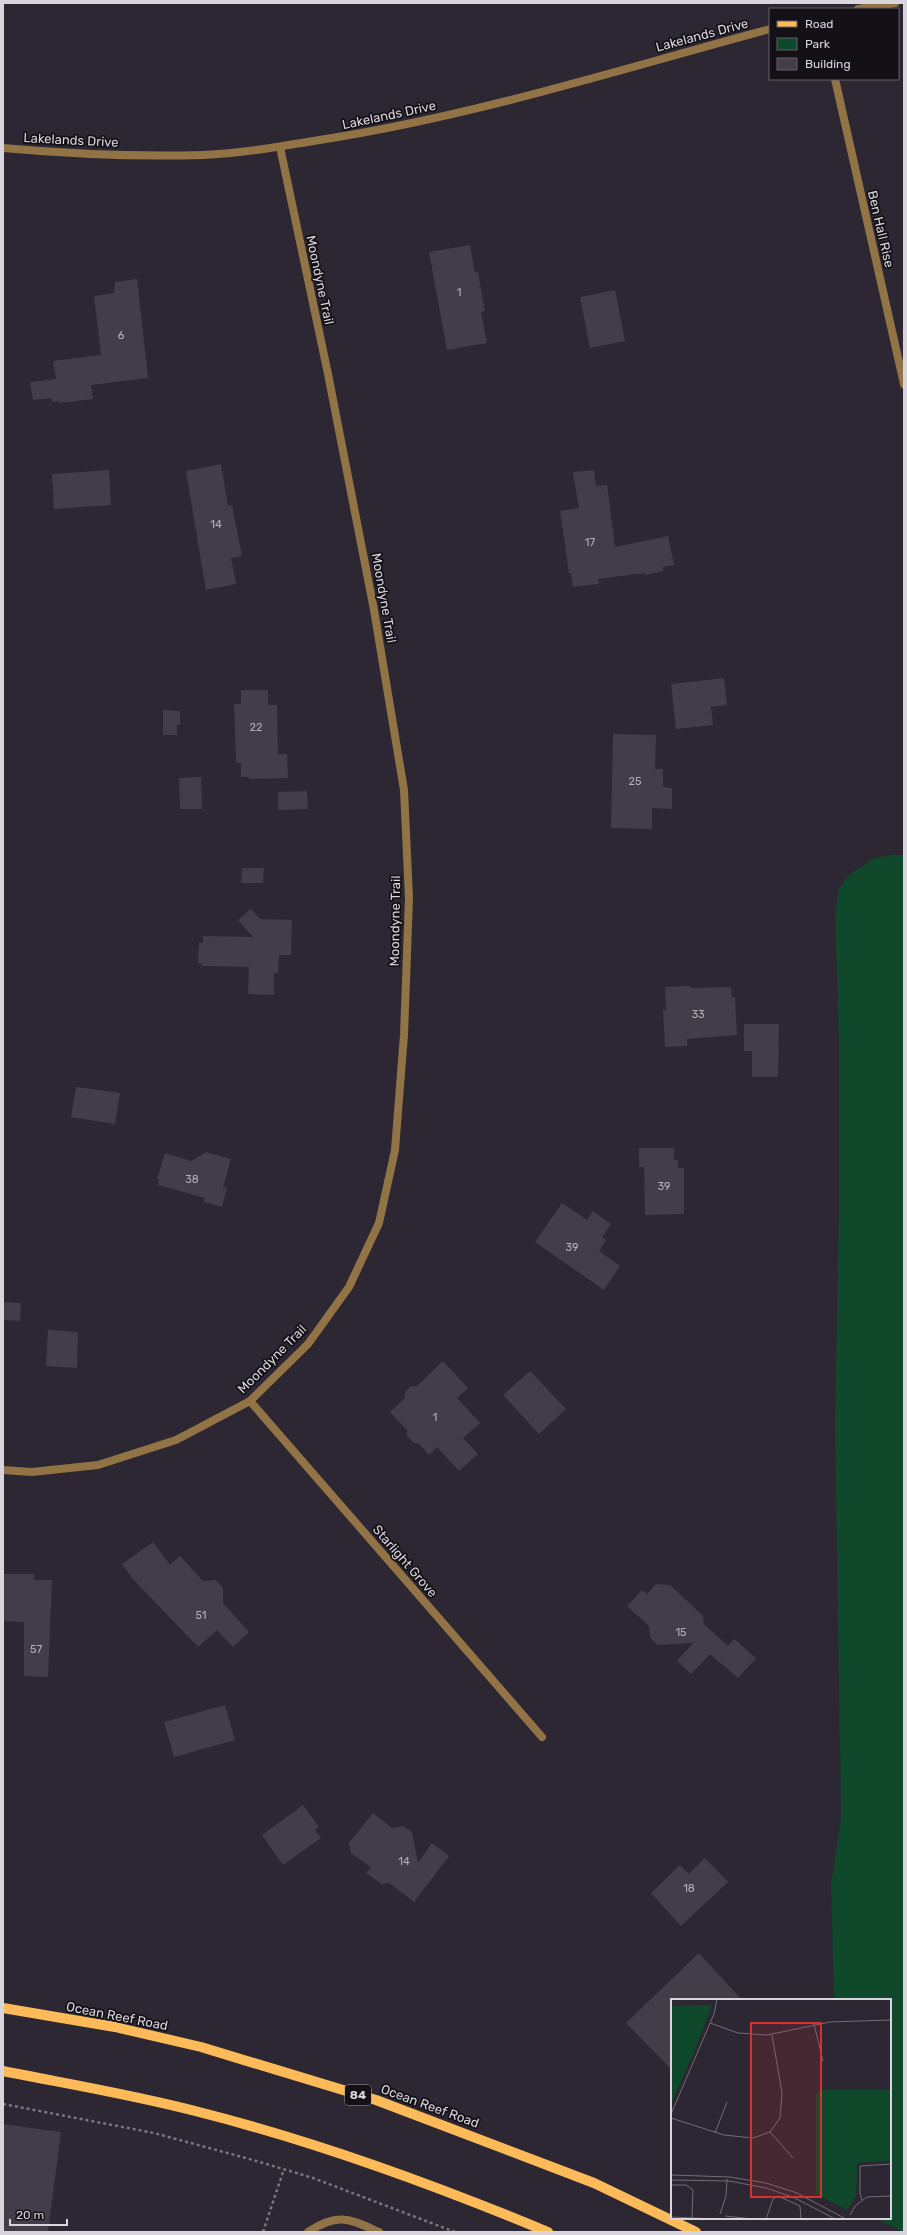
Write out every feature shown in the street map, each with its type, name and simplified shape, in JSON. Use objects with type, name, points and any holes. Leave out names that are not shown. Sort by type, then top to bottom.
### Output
[{"type":"main road","name":"Ocean Reef Road","points":[[3,2008],[114,2027],[201,2047],[376,2100],[594,2182],[696,2232]]},
{"type":"main road","points":[[3,2071],[198,2111],[233,2121],[398,2174],[548,2232]]},
{"type":"street","points":[[864,8],[895,3]]},
{"type":"street","name":"Lakelands Drive","points":[[3,148],[75,155],[204,155],[280,147],[386,130],[503,102],[769,29]]},
{"type":"street","name":"Ben Hall Rise","points":[[835,80],[904,384]]},
{"type":"street","name":"Moondyne Trail","points":[[3,1470],[32,1472],[98,1465],[176,1440],[250,1401],[312,1338],[349,1287],[379,1223],[395,1150],[404,1035],[408,898],[404,790],[374,610],[328,374],[280,147]]},
{"type":"street","name":"Starlight Grove","points":[[250,1401],[542,1737]]},
{"type":"street","points":[[308,2232],[328,2222],[349,2219],[379,2232]]},
{"type":"path","points":[[3,2104],[154,2133],[284,2169],[313,2178],[455,2232]]},
{"type":"path","points":[[263,2232],[284,2169]]},
{"type":"green space","points":[[891,855],[904,855],[904,2232],[878,2219],[891,2219],[891,1999],[834,1999],[831,1885],[841,1817],[835,1424],[839,1208],[839,1038],[835,912],[839,888],[849,875],[873,859]]},
{"type":"building","points":[[470,245],[475,273],[478,272],[485,311],[481,312],[487,343],[447,350],[429,252]]},
{"type":"building","points":[[137,279],[148,378],[91,385],[93,399],[59,403],[59,401],[52,402],[51,398],[33,400],[30,382],[56,379],[53,361],[101,355],[94,296],[114,293],[115,282]]},
{"type":"building","points":[[615,290],[625,341],[590,348],[580,297]]},
{"type":"building","points":[[221,464],[228,506],[232,505],[242,556],[231,558],[236,584],[206,590],[186,471]]},
{"type":"building","points":[[109,470],[111,505],[54,509],[52,474]]},
{"type":"building","points":[[594,470],[596,486],[607,485],[615,547],[668,536],[674,565],[663,567],[663,571],[645,575],[645,573],[598,579],[599,584],[573,587],[571,573],[569,573],[560,511],[579,508],[573,472]]},
{"type":"building","points":[[724,678],[727,705],[711,707],[713,725],[676,729],[671,684]]},
{"type":"building","points":[[241,690],[268,690],[268,705],[277,705],[278,754],[287,754],[288,778],[249,779],[249,777],[241,777],[241,763],[236,763],[234,704],[241,704]]},
{"type":"building","points":[[163,710],[180,711],[180,725],[177,725],[177,735],[163,735]]},
{"type":"building","points":[[613,734],[656,735],[655,769],[663,769],[663,787],[672,788],[672,809],[652,808],[652,829],[611,828]]},
{"type":"building","points":[[201,777],[202,809],[180,809],[179,778]]},
{"type":"building","points":[[307,791],[308,809],[278,810],[278,792]]},
{"type":"building","points":[[242,868],[264,868],[263,883],[241,883]]},
{"type":"building","points":[[251,909],[260,919],[292,920],[291,955],[279,955],[278,973],[274,973],[274,995],[248,994],[249,967],[202,966],[202,964],[198,963],[199,942],[203,943],[203,936],[253,937],[238,920]]},
{"type":"building","points":[[690,986],[690,988],[731,987],[732,997],[735,997],[737,1035],[687,1039],[687,1046],[665,1047],[663,1010],[666,1010],[665,987]]},
{"type":"building","points":[[744,1024],[779,1024],[778,1077],[752,1077],[752,1051],[744,1051]]},
{"type":"building","points":[[76,1087],[120,1093],[115,1124],[71,1117]]},
{"type":"building","points":[[639,1148],[674,1148],[674,1160],[678,1160],[678,1168],[684,1168],[684,1214],[645,1215],[644,1167],[639,1167]]},
{"type":"building","points":[[206,1152],[231,1159],[223,1187],[227,1188],[222,1207],[204,1202],[205,1198],[158,1185],[159,1179],[157,1179],[165,1153],[191,1161]]},
{"type":"building","points":[[562,1203],[587,1220],[593,1211],[611,1224],[602,1237],[606,1240],[599,1251],[620,1266],[604,1290],[535,1242]]},
{"type":"building","points":[[3,1302],[21,1303],[20,1321],[3,1320]]},
{"type":"building","points":[[48,1330],[78,1332],[77,1368],[46,1366]]},
{"type":"building","points":[[443,1361],[468,1388],[457,1398],[480,1423],[463,1438],[478,1454],[459,1471],[437,1447],[429,1455],[419,1444],[414,1443],[407,1436],[407,1430],[390,1412],[405,1398],[405,1392],[411,1386],[417,1386]]},
{"type":"building","points":[[530,1371],[566,1409],[539,1434],[503,1395]]},
{"type":"building","points":[[153,1542],[170,1565],[180,1556],[203,1581],[216,1580],[223,1588],[223,1603],[249,1632],[233,1647],[217,1630],[198,1647],[133,1579],[122,1564]]},
{"type":"building","points":[[3,1574],[34,1574],[34,1580],[52,1580],[48,1677],[24,1676],[24,1622],[3,1621]]},
{"type":"building","points":[[656,1584],[670,1585],[703,1616],[704,1624],[728,1646],[734,1639],[756,1658],[738,1678],[710,1654],[691,1674],[677,1661],[693,1643],[657,1645],[650,1637],[649,1626],[627,1606],[642,1590],[647,1594]]},
{"type":"building","points":[[225,1705],[235,1740],[174,1757],[164,1722]]},
{"type":"building","points":[[303,1805],[319,1827],[315,1830],[321,1838],[283,1865],[262,1835]]},
{"type":"building","points":[[373,1813],[392,1828],[403,1826],[412,1832],[418,1863],[432,1843],[449,1856],[414,1902],[389,1883],[382,1884],[366,1873],[371,1867],[351,1853],[349,1843]]},
{"type":"building","points":[[705,1858],[728,1882],[681,1926],[651,1893],[680,1865],[689,1874]]},
{"type":"building","points":[[699,1953],[741,1999],[671,1999],[671,2069],[626,2023]]},
{"type":"building","points":[[3,2124],[61,2132],[48,2232],[3,2232]]}]
